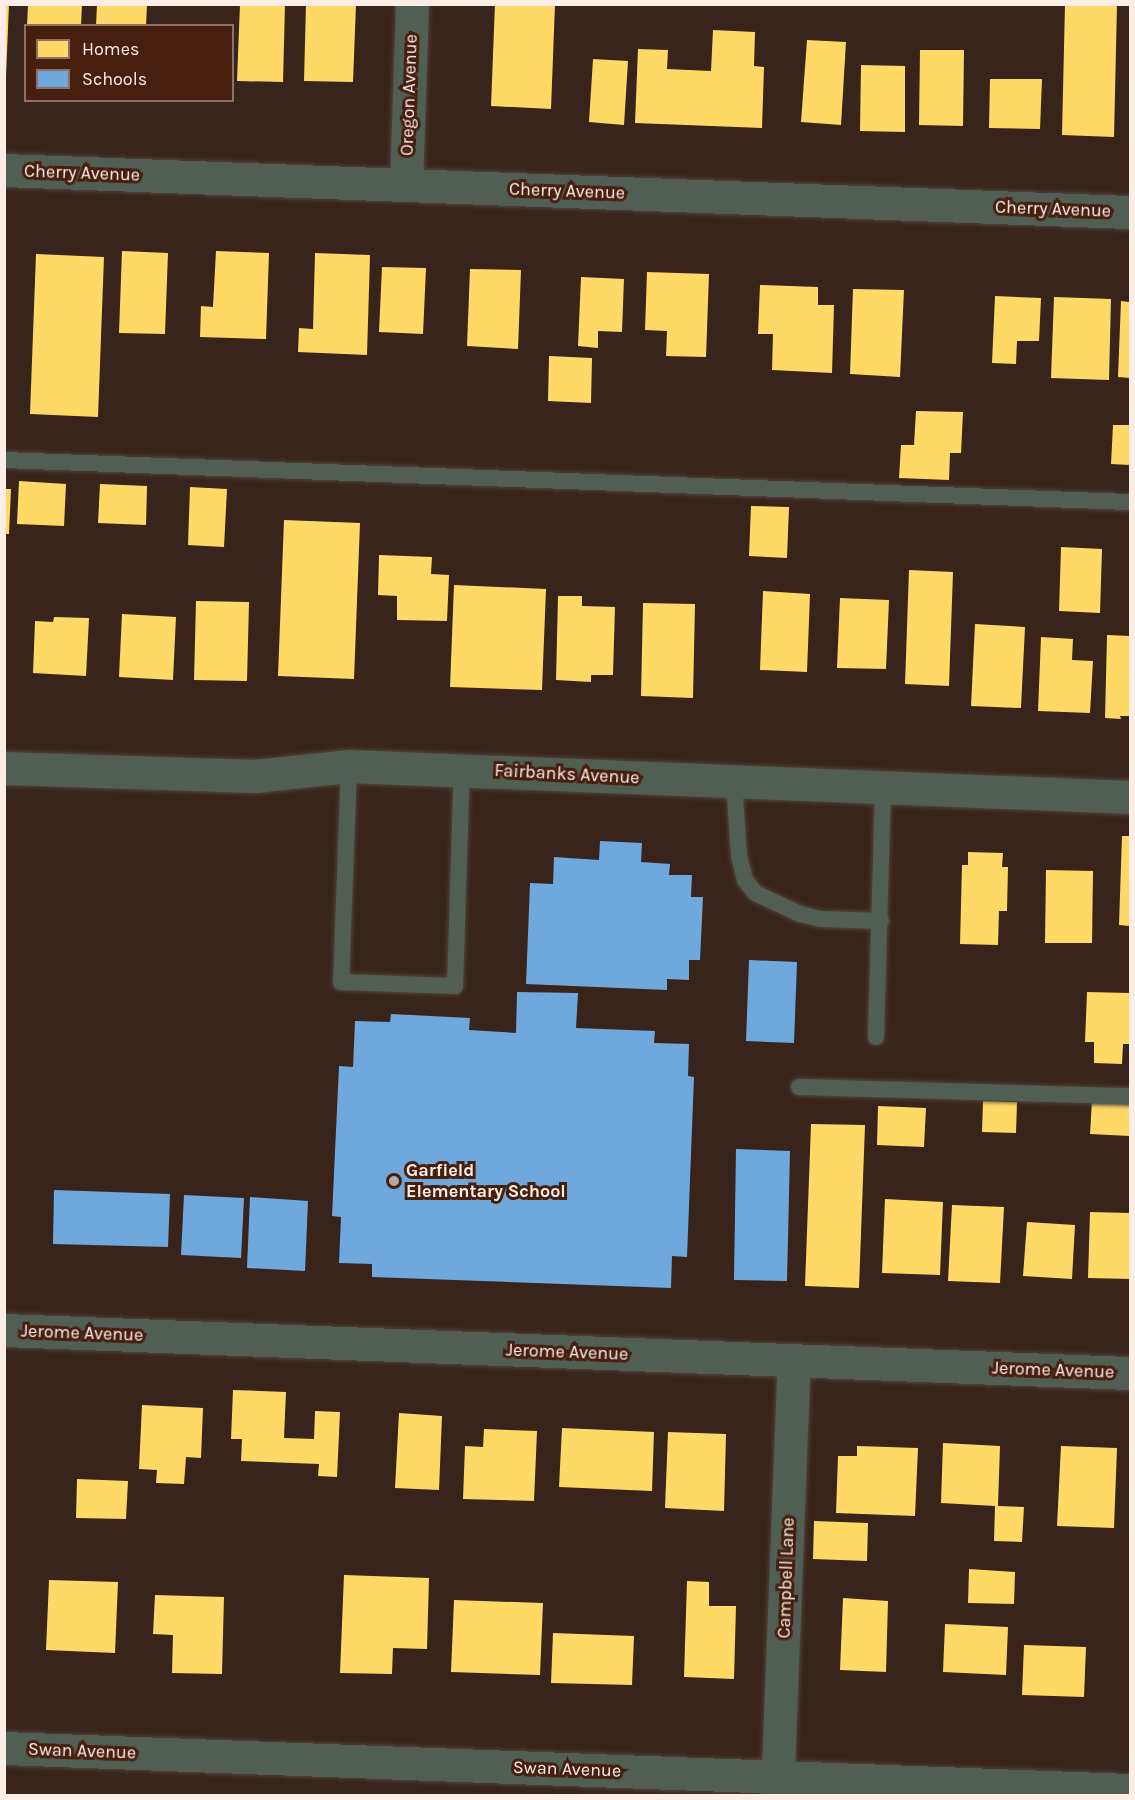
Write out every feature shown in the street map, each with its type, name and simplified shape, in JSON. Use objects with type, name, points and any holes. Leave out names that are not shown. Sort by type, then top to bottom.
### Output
[{"type":"street","name":"Oregon Avenue","points":[[406,185],[412,4]]},
{"type":"street","name":"Cherry Avenue","points":[[4,170],[1131,212]]},
{"type":"street","name":"Fairbanks Avenue","points":[[4,768],[255,776],[349,766],[1131,797]]},
{"type":"street","name":"Jerome Avenue","points":[[4,1330],[1131,1373]]},
{"type":"street","name":"Campbell Lane","points":[[778,1786],[794,1361]]},
{"type":"street","name":"Swan Avenue","points":[[4,1748],[778,1786],[1131,1790]]},
{"type":"lane","points":[[4,460],[1131,502]]},
{"type":"lane","points":[[349,766],[341,982],[455,986],[462,769]]},
{"type":"lane","points":[[734,782],[739,856],[745,880],[754,893],[775,904],[810,916],[881,921]]},
{"type":"lane","points":[[876,1037],[883,788]]},
{"type":"lane","points":[[799,1087],[1131,1096]]},
{"type":"building: Homes","points":[[4,4],[9,4],[6,77],[4,77]]},
{"type":"building: Homes","points":[[28,4],[82,4],[81,24],[27,24]]},
{"type":"building: Homes","points":[[97,4],[147,4],[146,24],[96,24]]},
{"type":"building: Homes","points":[[240,4],[285,4],[283,82],[237,81]]},
{"type":"building: Homes","points":[[306,4],[356,4],[353,82],[304,81]]},
{"type":"building: Homes","points":[[495,4],[555,4],[551,109],[491,106]]},
{"type":"building: Homes","points":[[1065,4],[1117,4],[1114,137],[1062,135]]},
{"type":"building: Homes","points":[[713,30],[755,32],[754,66],[764,67],[762,128],[635,123],[638,49],[668,50],[667,69],[711,71]]},
{"type":"building: Homes","points":[[807,40],[846,42],[841,125],[801,122]]},
{"type":"building: Homes","points":[[920,50],[964,50],[963,126],[919,125]]},
{"type":"building: Homes","points":[[593,59],[628,61],[624,125],[589,122]]},
{"type":"building: Homes","points":[[861,65],[905,66],[905,132],[860,131]]},
{"type":"building: Homes","points":[[990,79],[1042,79],[1040,129],[989,128]]},
{"type":"building: Homes","points":[[122,251],[168,253],[165,334],[119,333]]},
{"type":"building: Homes","points":[[216,251],[269,253],[266,339],[200,337],[201,306],[213,307]]},
{"type":"building: Homes","points":[[315,253],[370,255],[367,355],[298,352],[299,328],[313,329]]},
{"type":"building: Homes","points":[[36,254],[104,257],[98,417],[30,414]]},
{"type":"building: Homes","points":[[382,267],[426,268],[423,334],[379,332]]},
{"type":"building: Homes","points":[[470,269],[521,270],[518,349],[467,346]]},
{"type":"building: Homes","points":[[647,272],[709,274],[706,357],[666,356],[667,331],[645,330]]},
{"type":"building: Homes","points":[[581,277],[624,279],[622,332],[598,331],[598,348],[578,346]]},
{"type":"building: Homes","points":[[760,285],[818,287],[818,305],[834,305],[832,373],[772,370],[773,334],[758,334]]},
{"type":"building: Homes","points":[[853,289],[904,290],[900,377],[850,374]]},
{"type":"building: Homes","points":[[995,296],[1041,298],[1039,341],[1017,341],[1016,364],[992,363]]},
{"type":"building: Homes","points":[[1054,297],[1111,299],[1109,380],[1051,378]]},
{"type":"building: Homes","points":[[1121,301],[1130,302],[1130,378],[1118,377]]},
{"type":"building: Homes","points":[[549,356],[592,358],[591,403],[548,401]]},
{"type":"building: Homes","points":[[916,411],[963,412],[961,453],[950,453],[949,480],[899,478],[901,445],[914,445]]},
{"type":"building: Homes","points":[[1113,425],[1130,425],[1130,465],[1111,464]]},
{"type":"building: Homes","points":[[19,481],[66,484],[64,526],[17,524]]},
{"type":"building: Homes","points":[[100,484],[147,486],[146,525],[98,523]]},
{"type":"building: Homes","points":[[190,487],[227,489],[224,547],[188,545]]},
{"type":"building: Homes","points":[[4,489],[11,489],[9,534],[4,534]]},
{"type":"building: Homes","points":[[751,506],[789,507],[787,558],[749,556]]},
{"type":"building: Homes","points":[[284,520],[360,523],[354,679],[278,676]]},
{"type":"building: Homes","points":[[1061,547],[1102,549],[1100,613],[1059,611]]},
{"type":"building: Homes","points":[[379,555],[432,557],[431,574],[449,575],[447,621],[397,620],[397,596],[378,595]]},
{"type":"building: Homes","points":[[909,570],[953,572],[949,686],[905,684]]},
{"type":"building: Homes","points":[[454,585],[546,589],[542,690],[450,687]]},
{"type":"building: Homes","points":[[763,591],[810,594],[807,672],[760,670]]},
{"type":"building: Homes","points":[[558,596],[582,596],[582,606],[615,607],[613,675],[591,675],[591,682],[556,680]]},
{"type":"building: Homes","points":[[840,598],[889,600],[886,669],[837,668]]},
{"type":"building: Homes","points":[[196,601],[249,602],[247,681],[194,680]]},
{"type":"building: Homes","points":[[643,603],[695,604],[693,698],[641,696]]},
{"type":"building: Homes","points":[[122,614],[176,617],[173,680],[119,677]]},
{"type":"building: Homes","points":[[54,617],[89,618],[86,676],[33,673],[35,621],[53,622]]},
{"type":"building: Homes","points":[[975,624],[1025,627],[1021,708],[971,706]]},
{"type":"building: Homes","points":[[1107,635],[1130,636],[1130,716],[1120,716],[1121,719],[1105,718]]},
{"type":"building: Homes","points":[[1041,637],[1073,639],[1072,660],[1093,661],[1090,713],[1038,711]]},
{"type":"building: Homes","points":[[1122,836],[1130,836],[1130,926],[1119,925]]},
{"type":"building: Homes","points":[[968,852],[1003,853],[1002,867],[1008,867],[1007,911],[999,911],[998,945],[960,944],[962,865],[968,865]]},
{"type":"building: Homes","points":[[1046,870],[1093,871],[1092,943],[1045,943]]},
{"type":"building: Homes","points":[[1087,992],[1130,993],[1130,1044],[1123,1044],[1122,1064],[1094,1063],[1094,1042],[1085,1042]]},
{"type":"building: Homes","points":[[983,1101],[1017,1102],[1016,1133],[982,1132]]},
{"type":"building: Homes","points":[[1092,1101],[1130,1103],[1130,1136],[1090,1134]]},
{"type":"building: Homes","points":[[878,1106],[926,1108],[924,1147],[877,1145]]},
{"type":"building: Homes","points":[[811,1124],[865,1125],[859,1288],[805,1286]]},
{"type":"building: Homes","points":[[885,1199],[943,1202],[940,1275],[882,1273]]},
{"type":"building: Homes","points":[[952,1205],[1004,1207],[1000,1283],[948,1281]]},
{"type":"building: Homes","points":[[1090,1212],[1130,1213],[1130,1279],[1088,1278]]},
{"type":"building: Homes","points":[[1027,1222],[1075,1225],[1072,1279],[1023,1276]]},
{"type":"building: Homes","points":[[233,1390],[286,1392],[284,1438],[314,1439],[315,1411],[340,1412],[337,1477],[318,1476],[319,1464],[241,1461],[242,1439],[231,1439]]},
{"type":"building: Homes","points":[[142,1405],[203,1408],[201,1458],[186,1457],[184,1484],[156,1483],[157,1470],[139,1469]]},
{"type":"building: Homes","points":[[399,1413],[442,1416],[439,1490],[395,1488]]},
{"type":"building: Homes","points":[[562,1428],[654,1432],[652,1491],[559,1487]]},
{"type":"building: Homes","points":[[484,1429],[537,1431],[534,1501],[463,1499],[465,1446],[483,1447]]},
{"type":"building: Homes","points":[[668,1432],[726,1434],[724,1511],[665,1508]]},
{"type":"building: Homes","points":[[943,1443],[1000,1446],[998,1506],[1024,1507],[1022,1542],[994,1541],[995,1506],[941,1503]]},
{"type":"building: Homes","points":[[857,1446],[918,1448],[915,1516],[836,1513],[838,1456],[857,1456]]},
{"type":"building: Homes","points":[[1061,1446],[1117,1448],[1114,1528],[1057,1526]]},
{"type":"building: Homes","points":[[77,1479],[128,1481],[126,1519],[76,1518]]},
{"type":"building: Homes","points":[[814,1521],[868,1523],[867,1561],[813,1559]]},
{"type":"building: Homes","points":[[969,1569],[1015,1572],[1014,1604],[968,1603]]},
{"type":"building: Homes","points":[[344,1575],[429,1578],[427,1649],[393,1648],[392,1674],[340,1673]]},
{"type":"building: Homes","points":[[49,1580],[118,1582],[115,1653],[46,1650]]},
{"type":"building: Homes","points":[[687,1581],[709,1582],[709,1606],[736,1606],[734,1679],[684,1677]]},
{"type":"building: Homes","points":[[155,1595],[224,1597],[222,1674],[172,1673],[173,1635],[153,1634]]},
{"type":"building: Homes","points":[[843,1598],[888,1601],[886,1672],[840,1670]]},
{"type":"building: Homes","points":[[454,1600],[543,1603],[540,1675],[451,1672]]},
{"type":"building: Homes","points":[[945,1624],[1008,1627],[1006,1675],[943,1672]]},
{"type":"building: Homes","points":[[553,1633],[634,1636],[632,1685],[551,1683]]},
{"type":"building: Homes","points":[[1024,1645],[1086,1647],[1084,1697],[1022,1695]]},
{"type":"building: Schools","points":[[600,841],[642,843],[641,862],[670,864],[669,875],[692,875],[691,897],[703,897],[700,960],[689,960],[689,980],[667,979],[667,990],[526,984],[530,883],[553,884],[554,857],[599,860]]},
{"type":"building: Schools","points":[[749,960],[797,962],[794,1043],[746,1041]]},
{"type":"building: Schools","points":[[517,992],[578,993],[576,1028],[655,1031],[654,1043],[689,1044],[688,1076],[694,1077],[687,1257],[672,1256],[671,1288],[372,1277],[372,1264],[339,1263],[341,1217],[332,1216],[339,1066],[353,1067],[355,1021],[390,1022],[391,1014],[470,1018],[469,1030],[516,1033]]},
{"type":"building: Schools","points":[[736,1149],[790,1151],[787,1281],[734,1280]]},
{"type":"building: Schools","points":[[54,1190],[170,1194],[168,1247],[53,1244]]},
{"type":"building: Schools","points":[[184,1195],[244,1198],[241,1258],[181,1255]]},
{"type":"building: Schools","points":[[250,1197],[308,1201],[305,1271],[247,1268]]},
{"type":"place","name":"Garfield Elementary School","points":[[394,1181]]}]
